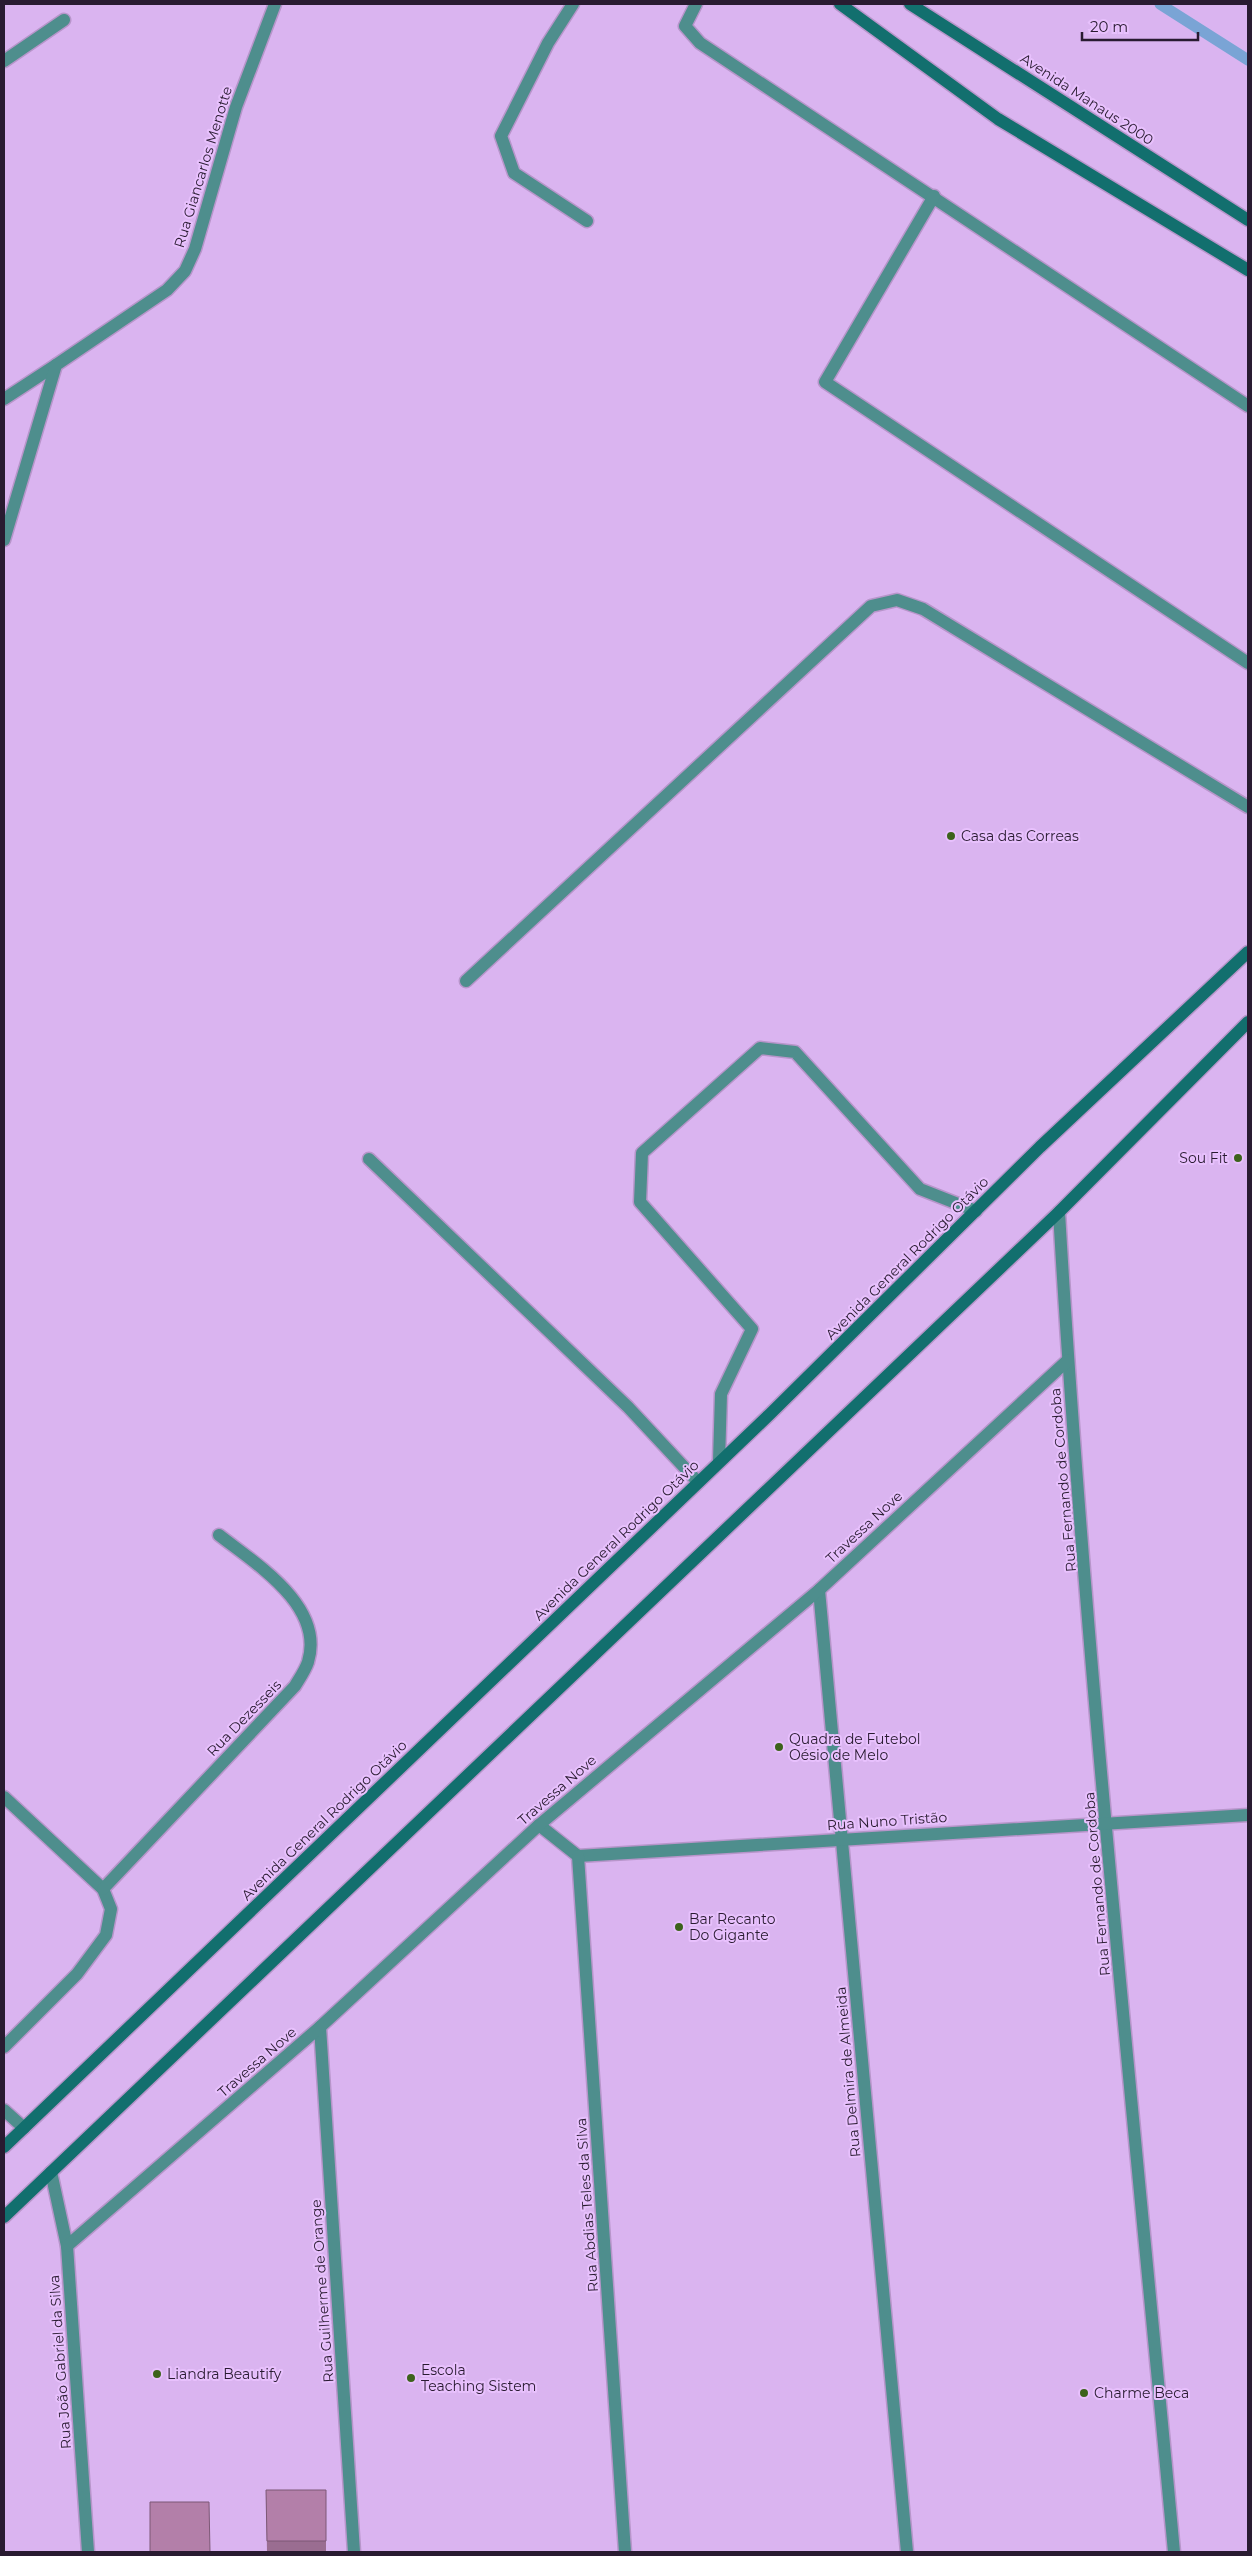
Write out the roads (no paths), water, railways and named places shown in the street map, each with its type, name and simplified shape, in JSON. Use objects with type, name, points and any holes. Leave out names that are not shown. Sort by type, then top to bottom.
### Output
[{"type":"main road","points":[[840,4],[998,119],[1248,270]]},
{"type":"main road","name":"Avenida Manaus 2000","points":[[910,4],[1248,220]]},
{"type":"main road","name":"Avenida General Rodrigo Otávio","points":[[4,2147],[770,1414],[1040,1148],[1248,952]]},
{"type":"main road","points":[[4,2217],[1059,1212],[1248,1022]]},
{"type":"street","name":"Rua Giancarlos Menotte","points":[[4,398],[167,290],[185,271],[195,249],[236,106],[275,4]]},
{"type":"street","points":[[573,4],[548,43],[501,136],[514,173],[587,221]]},
{"type":"street","points":[[696,4],[685,26],[700,43],[934,196],[1248,406]]},
{"type":"street","points":[[4,61],[64,20]]},
{"type":"street","points":[[934,196],[825,382],[1248,664]]},
{"type":"street","points":[[4,540],[56,365]]},
{"type":"street","points":[[466,981],[871,606],[898,600],[923,609],[1248,808]]},
{"type":"street","points":[[719,1461],[722,1394],[752,1330],[640,1202],[642,1153],[760,1048],[795,1052],[920,1189],[976,1211]]},
{"type":"street","points":[[370,1160],[628,1407],[698,1482]]},
{"type":"street","name":"Rua Fernando de Cordoba","points":[[1059,1212],[1068,1360],[1107,1823],[1174,2552]]},
{"type":"street","name":"Travessa Nove","points":[[67,2246],[320,2027],[539,1825],[819,1590],[1068,1360]]},
{"type":"street","name":"Rua Dezesseis","points":[[103,1888],[295,1686],[308,1663],[311,1646],[308,1622],[282,1584],[219,1535]]},
{"type":"street","name":"Rua Delmira de Almeida","points":[[819,1590],[907,2552]]},
{"type":"street","points":[[4,1797],[103,1888],[111,1909],[106,1935],[77,1974],[4,2047]]},
{"type":"street","name":"Rua Nuno Tristão","points":[[578,1856],[1248,1815]]},
{"type":"street","points":[[539,1825],[578,1856]]},
{"type":"street","name":"Rua Abdias Teles da Silva","points":[[578,1856],[625,2552]]},
{"type":"street","name":"Rua Guilherme de Orange","points":[[320,2027],[354,2552]]},
{"type":"street","points":[[4,2110],[24,2128]]},
{"type":"street","name":"Rua João Gabriel da Silva","points":[[51,2172],[67,2246],[88,2552]]},
{"type":"waterway","points":[[1160,4],[1248,60]]},
{"type":"place","name":"Casa das Correas","points":[[951,836]]},
{"type":"place","name":"Sou Fit","points":[[1238,1158]]},
{"type":"place","name":"Quadra de Futebol Oésio de Melo","points":[[779,1747]]},
{"type":"place","name":"Bar Recanto Do Gigante","points":[[679,1927]]},
{"type":"place","name":"Liandra Beautify","points":[[157,2374]]},
{"type":"place","name":"Escola Teaching Sistem","points":[[411,2378]]},
{"type":"place","name":"Charme Beca","points":[[1084,2393]]}]
